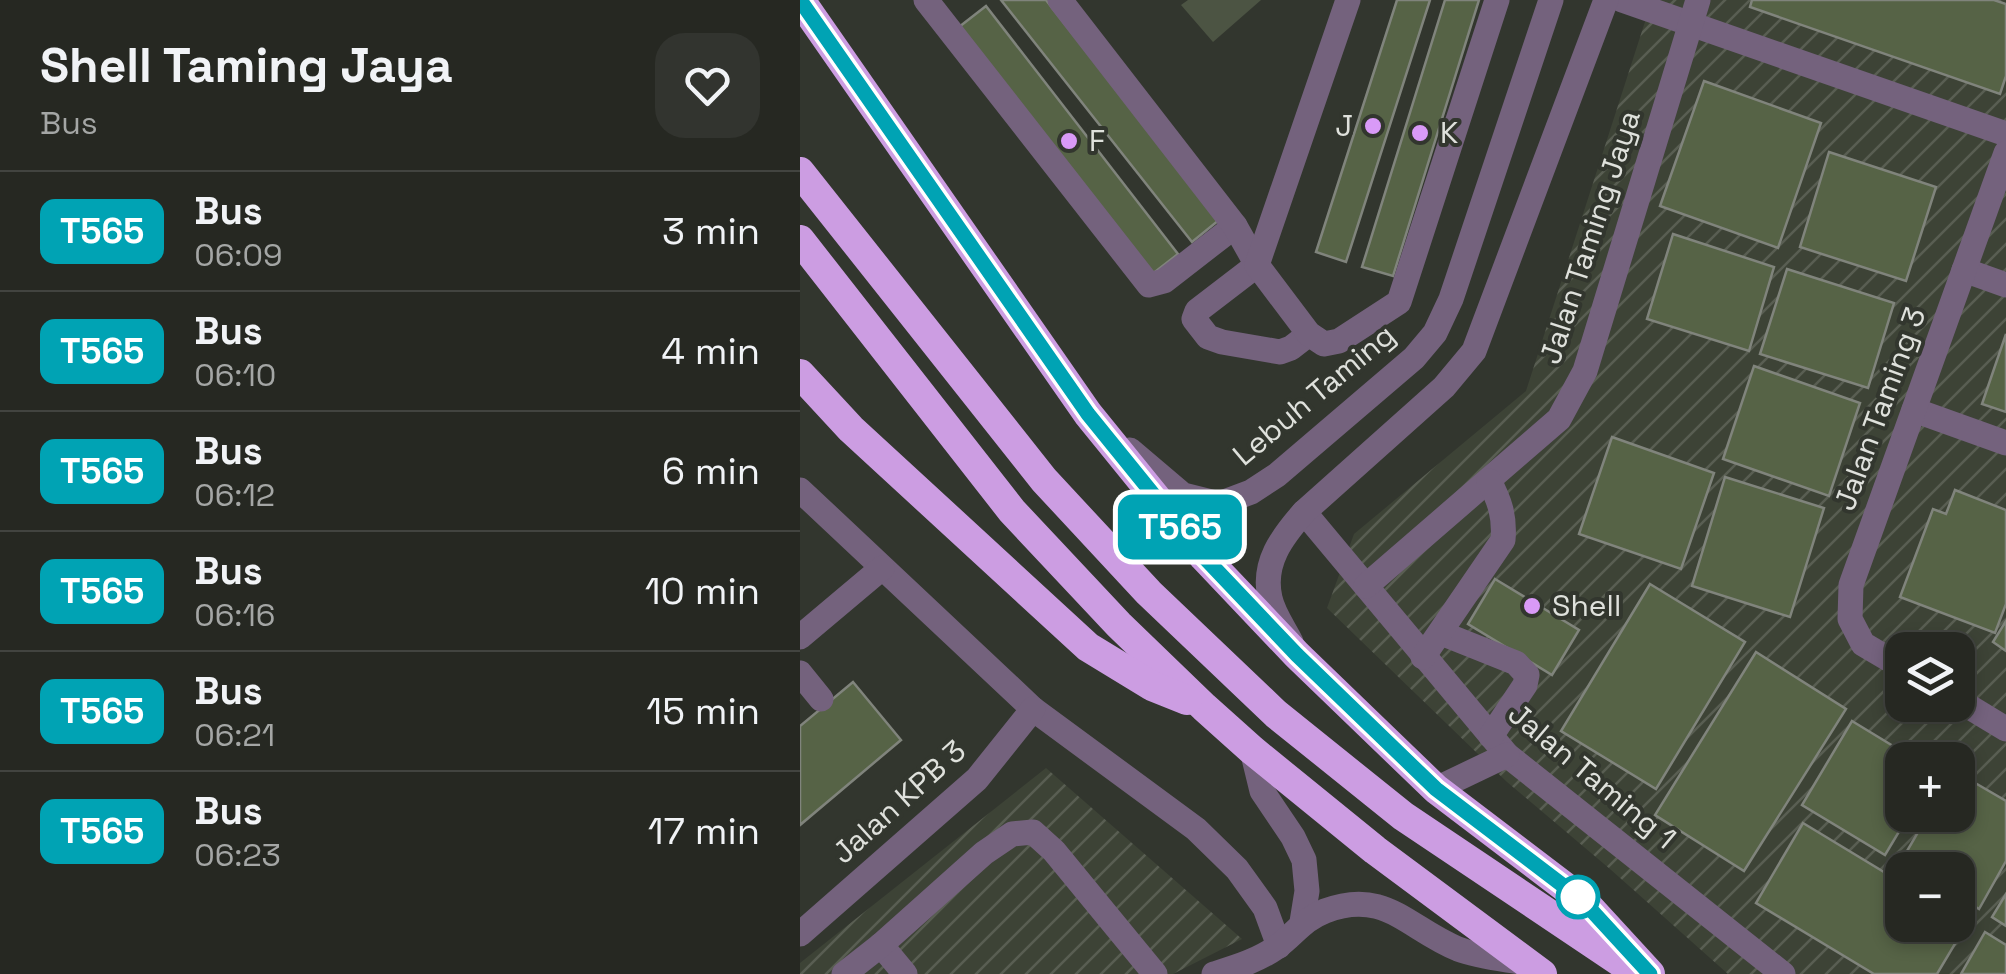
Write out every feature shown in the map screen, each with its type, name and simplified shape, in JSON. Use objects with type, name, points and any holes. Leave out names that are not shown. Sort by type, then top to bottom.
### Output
[{"type":"highway","points":[[800,0],[1088,414],[1204,557],[1297,655],[1436,789],[1582,900],[1650,974]]},
{"type":"highway","points":[[800,172],[1044,480],[1164,606],[1276,714],[1404,816],[1638,974]]},
{"type":"highway","points":[[800,240],[1012,511],[1119,625],[1252,750],[1375,850],[1534,968]]},
{"type":"highway","points":[[800,374],[850,429],[1088,647],[1152,686],[1204,708]]},
{"type":"street","points":[[926,0],[1150,285],[1164,281],[1235,226]]},
{"type":"street","points":[[1060,0],[1235,226],[1257,265],[1308,334],[1324,344],[1340,342],[1399,302],[1497,0]]},
{"type":"street","points":[[1308,334],[1280,352],[1208,337],[1194,319],[1197,310],[1257,265],[1348,0]]},
{"type":"street","name":"Lebuh Taming","points":[[1088,414],[1183,496],[1219,504],[1251,492],[1276,475],[1414,358],[1435,333],[1451,299],[1551,0]]},
{"type":"street","points":[[1297,655],[1270,598],[1269,561],[1286,532],[1304,512],[1444,387],[1474,351],[1606,0]]},
{"type":"street","points":[[1622,0],[1695,11],[2006,134]]},
{"type":"street","name":"Jalan Taming Jaya","points":[[1366,586],[1558,419],[1585,371],[1695,11]]},
{"type":"street","name":"Jalan Taming 3","points":[[1885,657],[1863,644],[1850,619],[1851,585],[2006,153]]},
{"type":"street","points":[[1964,270],[2006,285]]},
{"type":"street","points":[[1914,410],[2006,443]]},
{"type":"street","points":[[1423,657],[1504,540],[1505,521],[1489,481]]},
{"type":"street","points":[[800,490],[1033,709],[1196,830],[1237,869],[1265,908],[1279,946]]},
{"type":"street","name":"Jalan Taming 1","points":[[1304,512],[1499,745],[1783,974]]},
{"type":"street","points":[[800,637],[882,568]]},
{"type":"street","points":[[1436,789],[1499,745],[1526,675],[1516,663],[1441,632]]},
{"type":"street","points":[[800,673],[821,698]]},
{"type":"street","name":"Jalan KPB 3","points":[[800,934],[977,779],[1033,709]]},
{"type":"street","points":[[1975,710],[2006,728]]},
{"type":"street","points":[[1252,750],[1262,791],[1304,860],[1307,890],[1302,922]]},
{"type":"street","points":[[844,974],[984,852],[1012,834],[1033,832],[1054,851],[1155,974]]},
{"type":"street","points":[[1214,974],[1252,962],[1279,946],[1302,922],[1324,911],[1364,902],[1385,908],[1461,950],[1534,968]]},
{"type":"street","points":[[881,945],[905,974]]},
{"type":"shaded area","points":[[1188,0],[1261,0],[1213,42],[1181,5]]},
{"type":"shaded area","points":[[1652,0],[2006,0],[2006,974],[1728,974],[1507,782],[1327,608],[1354,534],[1526,391]]},
{"type":"shaded area","points":[[1046,768],[1242,939],[1173,974],[800,974],[800,963]]},
{"type":"building","points":[[1001,0],[1046,0],[1219,220],[1192,242]]},
{"type":"building","name":"J","points":[[1397,0],[1430,0],[1346,262],[1316,252]]},
{"type":"building","name":"K","points":[[1445,0],[1479,0],[1393,276],[1362,267]]},
{"type":"building","points":[[1752,0],[1994,0],[2006,4],[2006,76],[2000,94],[1750,7]]},
{"type":"building","name":"F","points":[[986,6],[1178,254],[1151,275],[959,27]]},
{"type":"building","points":[[1704,81],[1821,123],[1778,248],[1660,206]]},
{"type":"building","points":[[1829,152],[1936,187],[1906,281],[1800,247]]},
{"type":"building","points":[[1673,234],[1774,267],[1749,351],[1647,319]]},
{"type":"building","points":[[1787,269],[1894,303],[1868,388],[1760,354]]},
{"type":"building","points":[[2006,334],[2006,412],[1982,404]]},
{"type":"building","points":[[1754,366],[1860,403],[1829,496],[1723,459]]},
{"type":"building","points":[[1612,437],[1714,473],[1681,569],[1579,534]]},
{"type":"building","points":[[1725,477],[1824,508],[1790,617],[1692,586]]},
{"type":"building","points":[[1955,490],[2006,510],[2006,604],[1995,633],[1900,597],[1933,509],[1946,514]]},
{"type":"building","points":[[1495,579],[1579,630],[1552,675],[1468,624]]},
{"type":"building","points":[[1650,584],[1745,642],[1656,789],[1561,731]]},
{"type":"building","points":[[2006,621],[2006,651],[1993,642]]},
{"type":"building","points":[[1756,652],[1846,709],[1744,871],[1655,815]]},
{"type":"building","points":[[853,682],[901,740],[800,825],[800,726]]},
{"type":"building","points":[[1852,721],[1886,742],[1885,832],[1899,832],[1885,855],[1802,805]]},
{"type":"building","points":[[1975,783],[2006,801],[2006,861],[1979,909],[1975,907],[1975,852],[1906,852],[1918,832],[1975,832]]},
{"type":"building","points":[[1803,823],[1885,873],[1885,942],[1956,942],[1937,974],[1874,974],[1756,903]]},
{"type":"building","points":[[2006,894],[2006,926],[1992,917]]},
{"type":"building","points":[[1985,932],[2006,945],[2006,974],[1961,974]]},
{"type":"bus line","name":"T565","points":[[800,0],[1088,414],[1204,557],[1297,655],[1436,789],[1582,900],[1650,974]]},
{"type":"place","name":"J","points":[[1373,126]]},
{"type":"place","name":"K","points":[[1420,133]]},
{"type":"place","name":"F","points":[[1069,141]]},
{"type":"place","name":"Shell","points":[[1532,606]]}]
